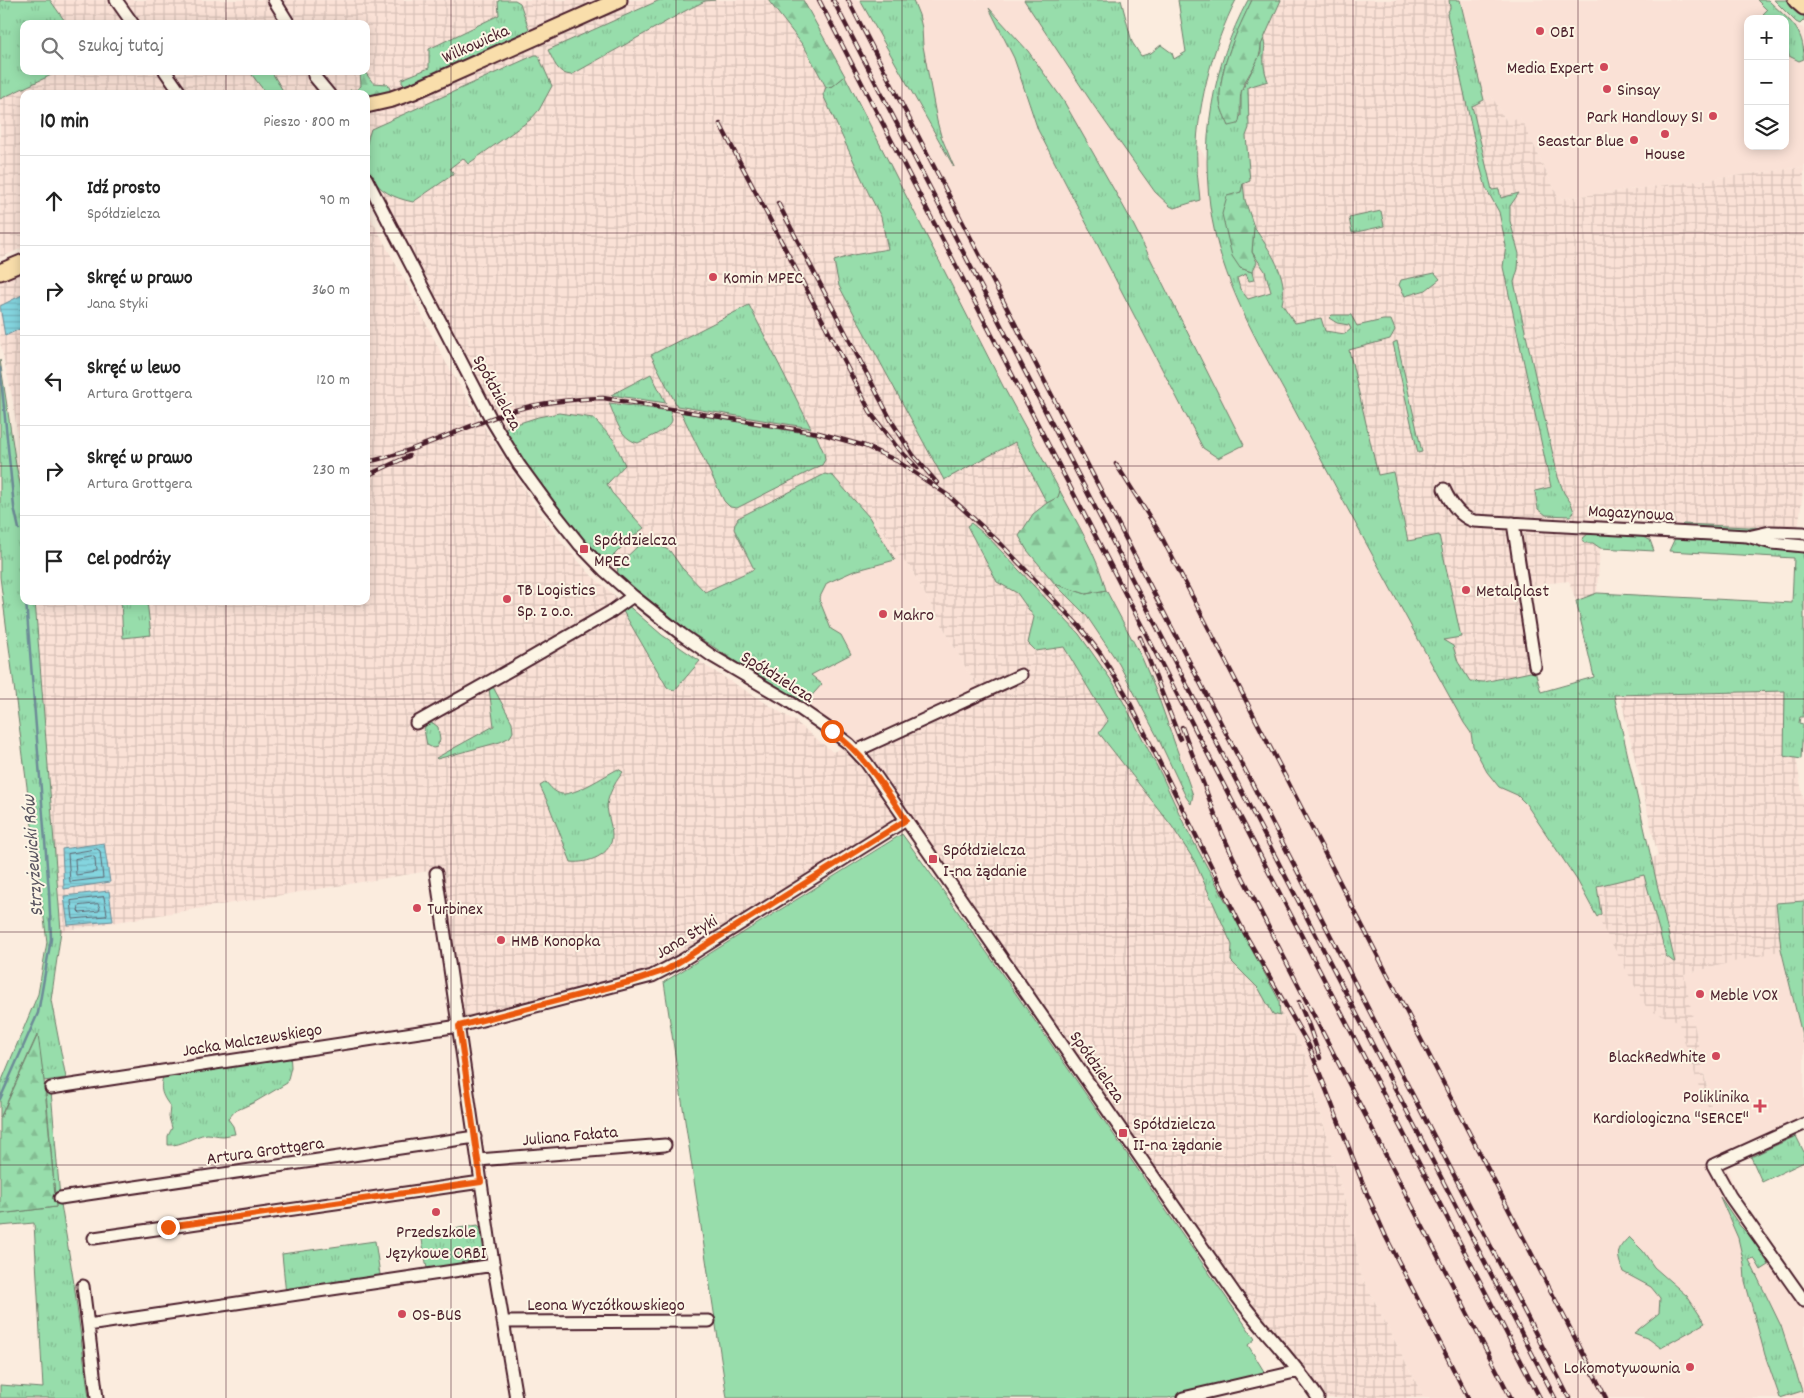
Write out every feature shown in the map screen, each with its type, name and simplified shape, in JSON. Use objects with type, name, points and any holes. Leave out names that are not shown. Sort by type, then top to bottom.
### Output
[{"type":"main road","name":"Wilkowicka","points":[[370,104],[414,91],[619,0]]},
{"type":"main road","points":[[1796,0],[1804,7]]},
{"type":"main road","name":"Wilkowicka","points":[[370,113],[392,99]]},
{"type":"main road","points":[[0,272],[20,264]]},
{"type":"street","points":[[116,0],[129,20]]},
{"type":"street","points":[[274,0],[286,20]]},
{"type":"street","points":[[168,75],[178,90]]},
{"type":"street","points":[[313,75],[317,90]]},
{"type":"street","points":[[315,75],[326,90]]},
{"type":"street","name":"Spółdzielcza","points":[[370,187],[488,412],[519,465],[549,506],[580,545],[633,596],[712,656],[787,700],[850,744],[866,762],[1235,1294],[1318,1398]]},
{"type":"street","name":"Magazynowa","points":[[1444,489],[1452,504],[1466,519],[1474,521],[1748,536],[1772,543],[1804,546]]},
{"type":"street","points":[[1513,523],[1535,666]]},
{"type":"street","name":"Magazynowa","points":[[1748,536],[1770,532],[1804,533]]},
{"type":"street","points":[[416,723],[612,611],[633,596]]},
{"type":"street","points":[[856,751],[1021,676]]},
{"type":"street","name":"Jana Styki","points":[[459,1026],[637,980],[666,970],[906,820]]},
{"type":"street","points":[[436,873],[481,1182],[516,1398]]},
{"type":"street","name":"Jacka Malczewskiego","points":[[51,1088],[459,1026]]},
{"type":"street","points":[[1804,1124],[1715,1164],[1730,1196],[1804,1302]]},
{"type":"street","name":"Artura Grottgera","points":[[60,1198],[475,1137]]},
{"type":"street","name":"Juliana Fałata","points":[[478,1160],[665,1145]]},
{"type":"street","points":[[94,1238],[481,1182]]},
{"type":"street","points":[[88,1325],[494,1264]]},
{"type":"street","points":[[83,1286],[97,1398]]},
{"type":"street","name":"Leona Wyczółkowskiego","points":[[503,1322],[709,1321]]},
{"type":"street","points":[[1183,1398],[1299,1372]]},
{"type":"shaded area","points":[[50,0],[113,0],[126,20],[64,20]]},
{"type":"shaded area","points":[[123,0],[769,0],[805,48],[1109,609],[1073,631],[1255,969],[1303,1049],[1355,1239],[1360,1273],[1424,1398],[1317,1398],[1197,1238],[906,821],[666,970],[459,1026],[435,870],[61,931],[35,605],[370,605],[370,216],[445,361],[537,509],[564,545],[592,576],[662,635],[706,666],[795,721],[833,752],[849,744],[856,750],[980,693],[911,569],[895,551],[873,515],[655,614],[605,571],[519,465],[370,186],[370,113],[390,100],[370,95],[370,90],[185,90],[175,75],[370,75],[370,20],[136,20]]},
{"type":"shaded area","points":[[774,0],[1039,0],[1175,109],[1216,174],[1220,225],[1646,854],[1713,1113],[1683,974],[1781,949],[1804,1043],[1804,1118],[1724,1160],[1746,1219],[1804,1301],[1804,1398],[1424,1398],[1360,1273],[1355,1239],[1303,1049],[1255,969],[1073,631],[1109,610]]},
{"type":"shaded area","points":[[1256,0],[1458,0],[1482,101],[1492,97],[1507,122],[1520,116],[1559,199],[1804,167],[1804,484],[1798,529],[1653,523],[1594,516],[1599,533],[1600,548],[1597,593],[1576,601],[1569,581],[1523,586],[1536,674],[1454,692],[1244,299],[1234,274],[1220,225]]},
{"type":"shaded area","points":[[1458,0],[1771,0],[1786,15],[1744,15],[1744,150],[1789,150],[1789,18],[1803,28],[1804,31],[1804,167],[1559,199],[1520,117],[1507,122],[1492,97],[1482,101]]},
{"type":"shaded area","points":[[51,75],[165,75],[174,90],[20,90],[20,249],[0,258],[0,99]]},
{"type":"shaded area","points":[[20,269],[20,456],[13,401],[0,342],[0,278]]},
{"type":"shaded area","points":[[873,515],[895,551],[911,569],[980,693],[856,751],[706,613],[695,597]]},
{"type":"shaded area","points":[[1785,691],[1804,804],[1804,945],[1684,974],[1713,1117],[1699,1087],[1678,1021],[1648,1010],[1577,880],[1658,856],[1620,696]]},
{"type":"green space","points":[[0,0],[50,0],[64,20],[20,20],[20,75],[51,75],[0,99]]},
{"type":"green space","points":[[515,0],[520,3],[530,32],[406,86],[402,83],[402,79],[429,68],[429,49],[499,15],[498,1]]},
{"type":"green space","points":[[660,0],[715,0],[705,1],[685,11],[571,75],[562,72],[556,66],[548,50]]},
{"type":"green space","points":[[768,0],[803,0],[845,76],[833,86],[826,87],[805,48]]},
{"type":"green space","points":[[860,0],[913,0],[922,28],[923,46],[937,121],[954,167]]},
{"type":"green space","points":[[1024,0],[1121,0],[1132,42],[1141,56],[1151,53],[1161,45],[1172,53],[1174,59],[1186,52],[1178,0],[1236,0],[1213,58],[1202,102],[1197,145],[1197,173],[1200,200],[1174,208],[1155,192],[1094,106]]},
{"type":"green space","points":[[1248,0],[1252,0],[1235,36],[1226,61],[1220,100],[1229,126],[1241,116],[1241,92],[1261,53],[1263,39],[1265,45],[1264,66],[1268,81],[1248,87],[1249,128],[1246,136],[1250,181],[1243,184],[1241,192],[1240,268],[1252,272],[1254,280],[1249,281],[1246,274],[1237,278],[1240,289],[1248,299],[1271,292],[1265,271],[1252,252],[1254,227],[1276,263],[1283,283],[1282,304],[1295,323],[1321,318],[1325,331],[1345,334],[1351,329],[1349,325],[1337,323],[1329,318],[1332,315],[1351,315],[1357,326],[1391,320],[1395,330],[1390,339],[1349,350],[1378,475],[1393,472],[1408,541],[1439,535],[1461,637],[1443,640],[1453,646],[1458,662],[1470,681],[1484,682],[1535,671],[1541,692],[1594,677],[1576,601],[1597,593],[1792,603],[1794,558],[1669,551],[1675,538],[1681,533],[1677,532],[1683,524],[1770,528],[1685,532],[1796,549],[1804,554],[1804,706],[1803,717],[1800,717],[1799,723],[1803,724],[1801,759],[1784,756],[1785,691],[1614,695],[1675,963],[1666,956],[1644,875],[1597,886],[1601,914],[1597,917],[1577,880],[1526,804],[1517,795],[1499,787],[1487,772],[1473,746],[1471,733],[1443,685],[1275,374],[1237,298],[1218,246],[1212,219],[1208,191],[1208,135],[1217,79],[1225,52]]},
{"type":"green space","points":[[1252,0],[1281,0],[1261,45],[1258,58],[1245,81],[1240,97],[1238,124],[1229,126],[1220,103],[1223,75],[1230,48]]},
{"type":"green space","points":[[1449,0],[1460,0],[1484,100],[1472,106],[1492,190],[1499,189],[1501,198],[1519,193],[1510,206],[1510,221],[1519,254],[1518,269],[1514,282],[1558,477],[1574,512],[1571,516],[1546,515],[1538,509],[1535,491],[1551,487],[1503,267],[1506,246],[1499,212],[1486,188],[1480,166],[1447,14],[1450,8]]},
{"type":"green space","points":[[1757,0],[1768,0],[1785,15],[1763,14],[1767,10]]},
{"type":"green space","points":[[1774,0],[1789,0],[1804,13],[1804,20],[1800,24]]},
{"type":"green space","points":[[989,8],[1028,51],[1063,100],[1130,218],[1244,445],[1218,458],[1203,448],[1038,130],[1014,58]]},
{"type":"green space","points":[[1789,19],[1801,39],[1804,59],[1799,61],[1789,56]]},
{"type":"green space","points":[[535,55],[538,55],[552,86],[539,110],[530,120],[468,164],[463,158],[450,168],[454,174],[413,202],[387,193],[371,177],[371,129]]},
{"type":"green space","points":[[252,75],[273,75],[283,90],[263,90]]},
{"type":"green space","points":[[360,75],[367,75],[373,83],[388,84],[391,92],[370,102],[370,90],[356,90],[361,86]]},
{"type":"green space","points":[[845,76],[1003,386],[1060,491],[1059,497],[1047,503],[1015,442],[944,480],[839,286],[834,261],[853,255],[888,249],[881,217],[823,95],[826,87],[833,86]]},
{"type":"green space","points":[[1243,184],[1245,200],[1254,227],[1252,252],[1257,262],[1252,272],[1240,268],[1232,256],[1222,214],[1227,196],[1241,192]]},
{"type":"green space","points":[[1381,211],[1384,226],[1352,233],[1349,218]]},
{"type":"green space","points":[[1435,273],[1440,279],[1426,290],[1405,296],[1399,285],[1401,280]]},
{"type":"green space","points":[[749,305],[811,428],[677,406],[651,355]]},
{"type":"green space","points":[[1397,341],[1422,452],[1418,453],[1393,343]]},
{"type":"green space","points":[[0,360],[20,483],[20,605],[35,605],[61,931],[51,1000],[66,1078],[44,1081],[37,1035],[0,1118],[0,1085],[38,994],[47,942],[0,577]]},
{"type":"green space","points":[[651,374],[666,403],[611,395]]},
{"type":"green space","points":[[609,403],[670,411],[672,420],[663,430],[638,443],[632,441],[623,433]]},
{"type":"green space","points":[[681,412],[816,435],[825,460],[822,465],[737,508],[730,507],[724,501]]},
{"type":"green space","points":[[559,413],[593,418],[613,439],[625,465],[607,484],[612,493],[644,528],[611,558],[602,559],[584,539],[582,540],[555,513],[498,430],[538,417]]},
{"type":"green space","points":[[825,474],[833,476],[869,517],[895,560],[854,571],[827,583],[819,599],[831,629],[841,635],[851,654],[811,675],[822,684],[807,701],[796,701],[663,614],[618,575],[617,566],[638,546],[651,541],[670,551],[682,568],[705,592],[754,569],[734,529],[738,518]]},
{"type":"green space","points":[[1060,491],[1092,552],[1106,590],[1086,594],[1055,584],[1027,550],[1019,536],[1033,514],[1058,497]]},
{"type":"green space","points":[[971,523],[988,537],[1079,634],[1114,684],[1161,774],[1185,826],[1279,1000],[1280,1016],[1273,1014],[1259,989],[1231,961],[1232,945],[1194,860],[1171,825],[1099,733],[1108,721],[1064,647],[1036,651],[1028,643],[1034,617],[1017,593],[997,582],[967,526]]},
{"type":"green space","points":[[1588,534],[1640,536],[1650,540],[1654,551],[1600,548],[1593,543],[1584,543],[1582,539]]},
{"type":"green space","points":[[1055,584],[1086,594],[1106,590],[1142,658],[1158,696],[1193,795],[1191,804],[1119,664],[1086,615]]},
{"type":"green space","points":[[625,603],[662,635],[700,661],[675,690],[667,687],[620,606]]},
{"type":"green space","points":[[121,605],[147,605],[151,635],[123,638]]},
{"type":"green space","points":[[493,687],[512,722],[513,732],[510,737],[500,742],[437,759],[494,726],[489,689]]},
{"type":"green space","points":[[433,723],[438,727],[440,740],[437,747],[433,748],[427,745],[424,729],[426,725]]},
{"type":"green space","points":[[618,769],[623,772],[612,788],[607,804],[612,835],[608,848],[604,853],[591,860],[571,862],[540,786],[546,782],[557,792],[568,794]]},
{"type":"green space","points":[[902,834],[1036,1022],[1255,1339],[1248,1345],[1268,1378],[1168,1398],[727,1398],[664,982]]},
{"type":"green space","points":[[1804,901],[1804,1043],[1781,949],[1776,903]]},
{"type":"green space","points":[[38,1034],[56,1207],[0,1214],[0,1119]]},
{"type":"green space","points":[[290,1052],[291,1067],[287,1083],[255,1102],[235,1111],[228,1119],[233,1126],[235,1134],[223,1136],[207,1134],[178,1144],[168,1145],[168,1136],[172,1128],[169,1117],[170,1106],[162,1093],[162,1080],[165,1070]]},
{"type":"green space","points":[[51,1091],[60,1198],[74,1284],[89,1398],[0,1398],[0,1385],[43,1388],[34,1223],[0,1226],[0,1214],[56,1207],[46,1093]]},
{"type":"green space","points":[[1796,1136],[1804,1152],[1804,1162],[1762,1182],[1751,1157]]},
{"type":"green space","points":[[1720,1197],[1740,1226],[1753,1239],[1769,1265],[1761,1270],[1754,1258],[1749,1260],[1781,1326],[1802,1391],[1780,1398],[1765,1355],[1745,1281],[1744,1264],[1738,1238]]},
{"type":"green space","points":[[478,1225],[490,1244],[494,1265],[428,1274],[421,1234]]},
{"type":"green space","points":[[1629,1237],[1643,1251],[1654,1267],[1687,1296],[1705,1323],[1661,1348],[1649,1339],[1634,1333],[1659,1313],[1660,1298],[1651,1287],[1623,1272],[1619,1261],[1619,1249]]},
{"type":"green space","points":[[375,1241],[381,1281],[286,1295],[282,1254]]},
{"type":"water","points":[[20,296],[20,329],[5,336],[0,306]]},
{"type":"water","points":[[104,843],[110,882],[64,889],[62,849]]},
{"type":"water","points":[[109,891],[113,921],[68,925],[64,896]]},
{"type":"waterway","name":"Strzyżewicki Rów","points":[[0,368],[14,507],[19,529]]},
{"type":"waterway","name":"Strzyżewicki Rów","points":[[0,1099],[38,1013],[51,939],[49,891],[26,605]]},
{"type":"railway","points":[[819,0],[1540,1398]]},
{"type":"railway","points":[[833,0],[1555,1398]]},
{"type":"railway","points":[[848,0],[1569,1398]]},
{"type":"railway","points":[[720,124],[872,415],[896,446],[917,468]]},
{"type":"railway","points":[[778,203],[892,422],[913,455],[937,483]]},
{"type":"railway","points":[[370,461],[421,446],[494,417],[534,405],[603,398],[819,433],[865,446],[897,461],[949,496],[1002,545],[1079,626],[1100,653],[1125,693],[1244,932],[1309,1046],[1367,1194],[1386,1237],[1468,1398]]},
{"type":"railway","points":[[370,474],[409,456]]},
{"type":"railway","points":[[1116,464],[1159,532],[1606,1398]]},
{"type":"railway","points":[[1140,637],[1180,739]]},
{"type":"railway","points":[[1182,727],[1222,833],[1240,872],[1511,1398]]},
{"type":"railway","points":[[1299,1002],[1320,1058]]},
{"type":"place","name":"OBI","points":[[1540,31]]},
{"type":"place","name":"Media Expert","points":[[1604,67]]},
{"type":"place","name":"Sinsay","points":[[1607,89]]},
{"type":"place","name":"Park Handlowy S1","points":[[1713,116]]},
{"type":"place","name":"House","points":[[1665,134]]},
{"type":"place","name":"Seastar Blue","points":[[1634,140]]},
{"type":"place","name":"Komin MPEC","points":[[713,277]]},
{"type":"place","name":"Spółdzielcza MPEC","points":[[584,549]]},
{"type":"place","name":"Metalplast","points":[[1466,590]]},
{"type":"place","name":"TB Logistics Sp. z o.o.","points":[[507,599]]},
{"type":"place","name":"Makro","points":[[883,614]]},
{"type":"place","name":"Spółdzielcza I-na żądanie","points":[[933,859]]},
{"type":"place","name":"Turbinex","points":[[417,908]]},
{"type":"place","name":"HMB Konopka","points":[[501,940]]},
{"type":"place","name":"Meble VOX","points":[[1700,994]]},
{"type":"place","name":"BlackRedWhite","points":[[1716,1056]]},
{"type":"place","name":"Poliklinika Kardiologiczna \"SERCE\"","points":[[1760,1106]]},
{"type":"place","name":"Spółdzielcza II-na żądanie","points":[[1123,1133]]},
{"type":"place","name":"Przedszkole Językowe ORBI","points":[[436,1212]]},
{"type":"place","name":"OS-BUS","points":[[402,1314]]},
{"type":"place","name":"Lokomotywownia","points":[[1690,1367]]},
{"type":"route","points":[[168,1227],[481,1182],[459,1026],[652,976],[666,970],[906,820],[866,762],[850,744],[832,731]]}]
